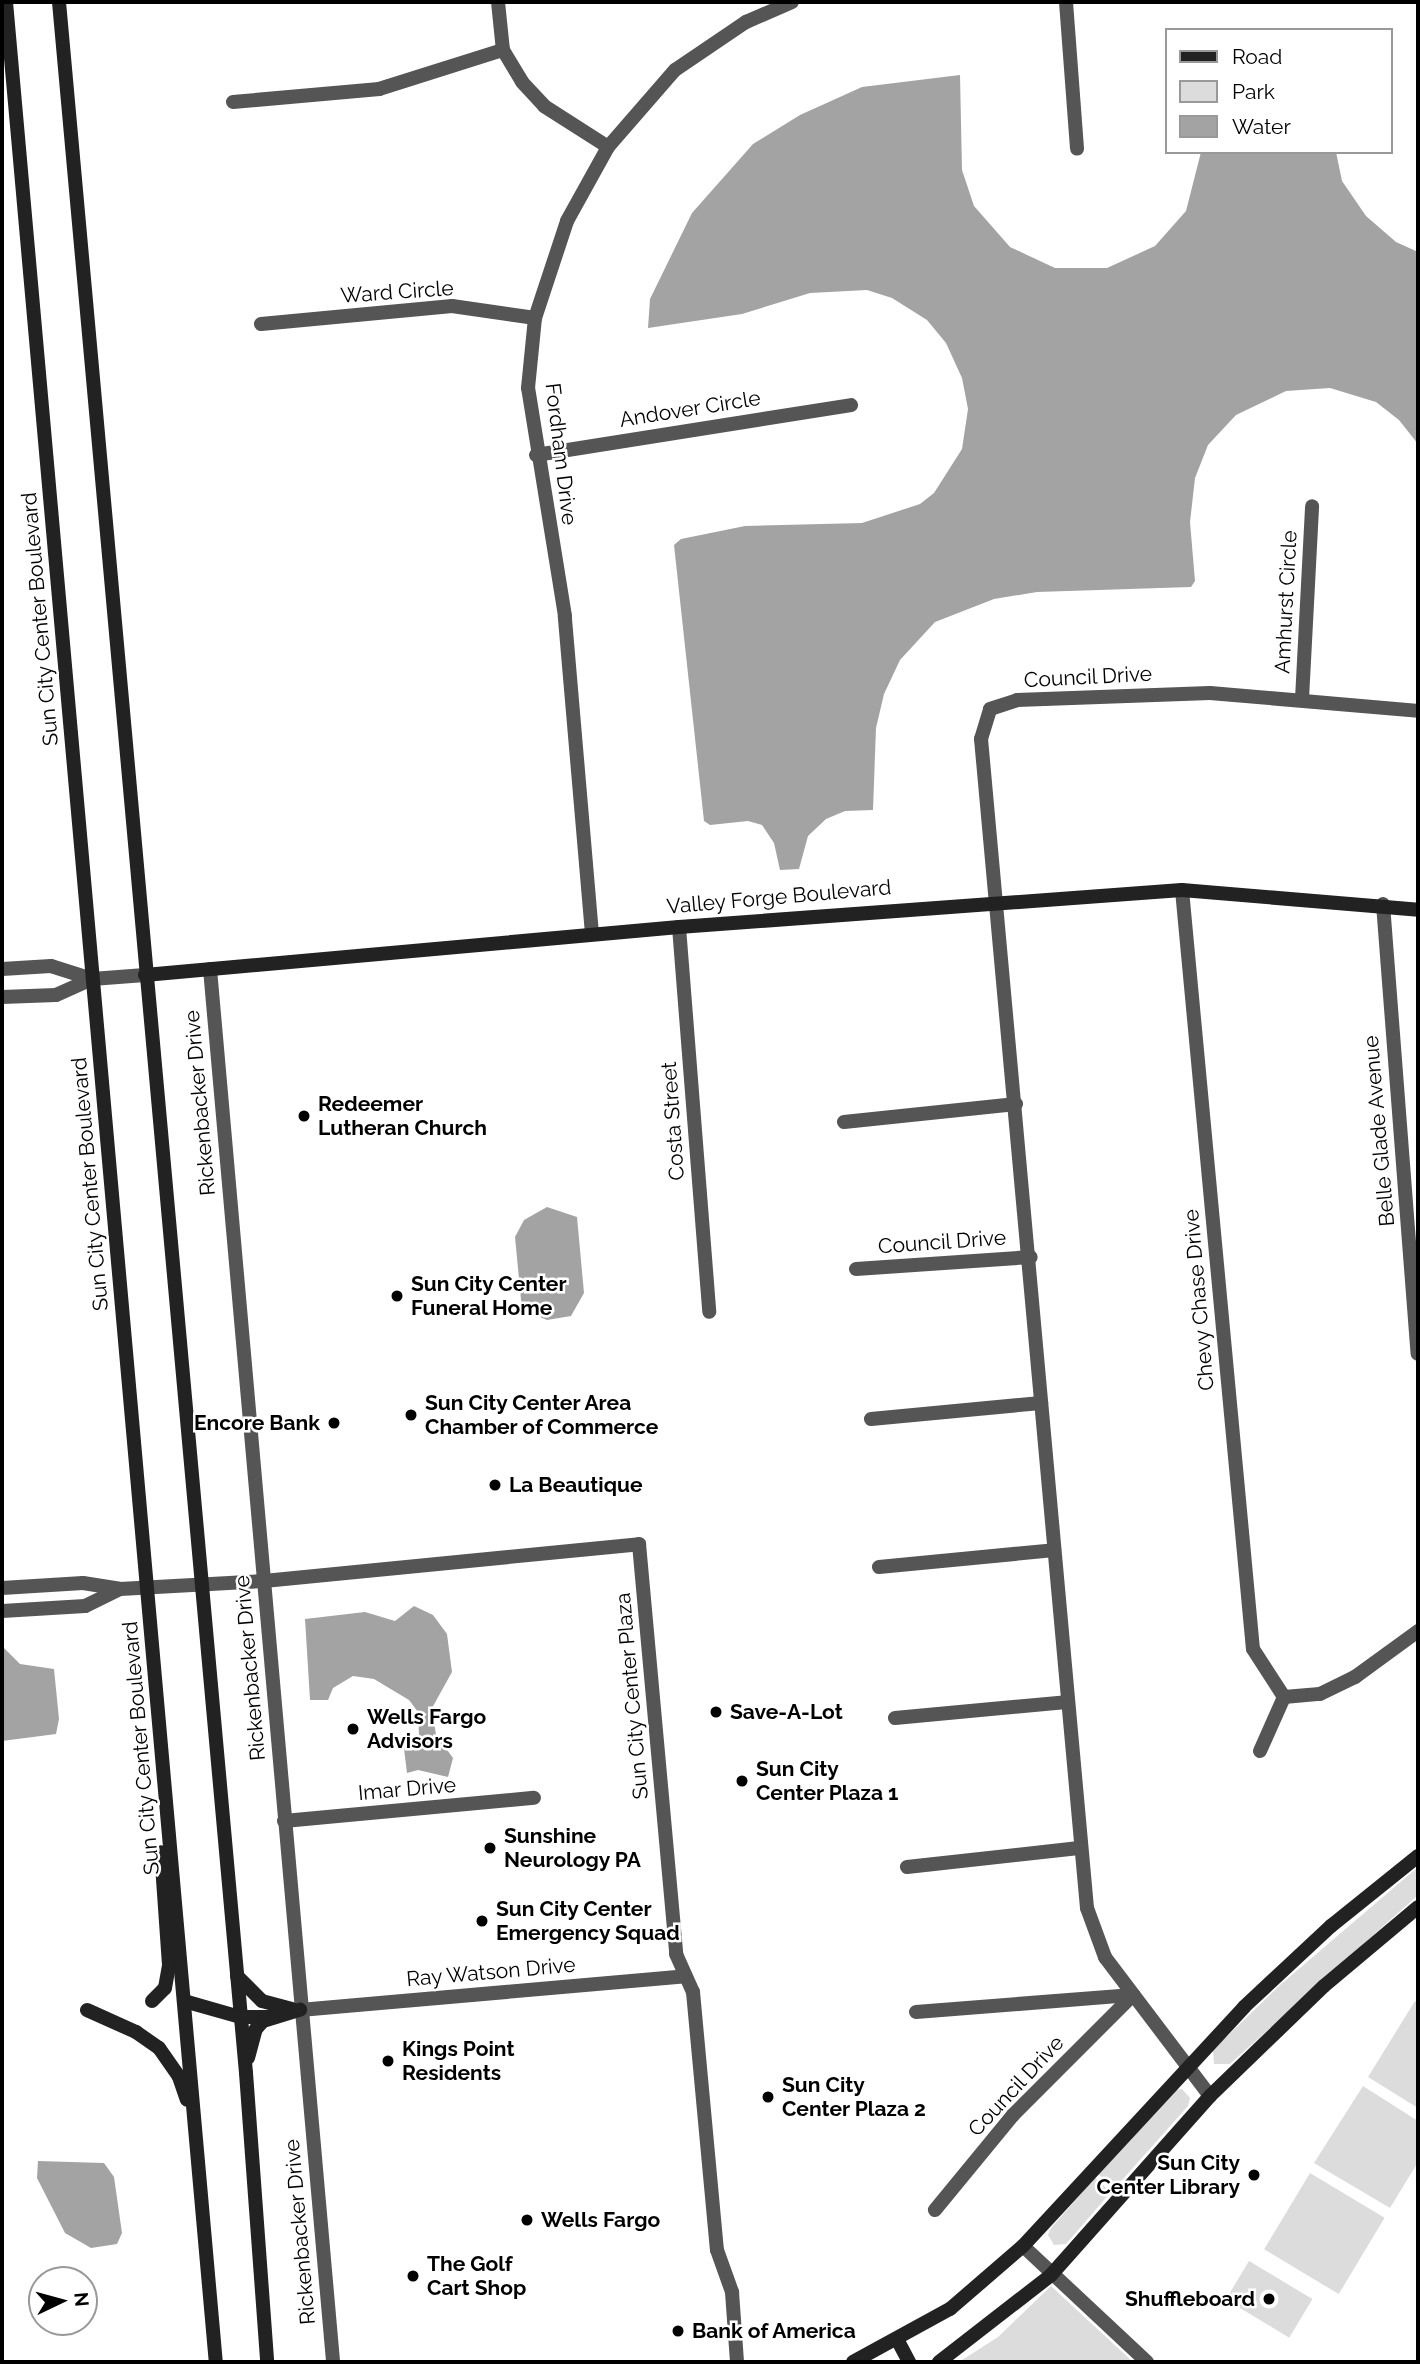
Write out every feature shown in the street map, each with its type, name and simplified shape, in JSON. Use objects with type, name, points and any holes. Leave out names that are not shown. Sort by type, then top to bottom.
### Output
[{"type":"main road","name":"Sun City Center Boulevard","points":[[6,2],[92,979],[150,1588],[165,1795],[216,2362]]},
{"type":"main road","points":[[59,2],[199,1584],[246,2073],[267,2362]]},
{"type":"main road","name":"Valley Forge Boulevard","points":[[145,975],[592,934],[996,901],[1182,890],[1383,904],[1418,910]]},
{"type":"main road","points":[[152,2001],[165,1988],[169,1965],[160,1845],[165,1795]]},
{"type":"main road","points":[[853,2362],[898,2341],[950,2309],[1023,2246],[1186,2067],[1331,1926],[1418,1856]]},
{"type":"main road","points":[[939,2362],[1051,2275],[1210,2096],[1324,1986],[1418,1907]]},
{"type":"main road","points":[[236,1975],[262,2001],[300,2010]]},
{"type":"main road","points":[[184,2001],[240,2017],[274,2017],[300,2010]]},
{"type":"main road","points":[[87,2010],[136,2032],[159,2048],[178,2077],[196,2133]]},
{"type":"main road","points":[[246,2073],[256,2029],[274,2017]]},
{"type":"main road","points":[[898,2341],[909,2362]]},
{"type":"street","points":[[498,2],[503,50],[544,106],[608,147]]},
{"type":"street","name":"Fordham Drive","points":[[592,934],[565,616],[536,455],[528,388],[535,318],[567,221],[608,147],[675,70],[746,22],[792,2]]},
{"type":"street","points":[[1066,2],[1077,149]]},
{"type":"street","points":[[233,102],[379,89],[503,50]]},
{"type":"street","name":"Ward Circle","points":[[261,324],[452,306],[535,318]]},
{"type":"street","name":"Andover Circle","points":[[536,455],[851,405]]},
{"type":"street","name":"Amhurst Circle","points":[[1302,699],[1312,506]]},
{"type":"street","name":"Council Drive","points":[[1210,2096],[1105,1957],[1087,1908],[1066,1702],[1031,1257],[981,739],[990,709],[1017,700],[1210,693],[1418,711]]},
{"type":"street","name":"Chevy Chase Drive","points":[[1182,890],[1253,1649],[1265,1675],[1284,1697]]},
{"type":"street","name":"Belle Glade Avenue","points":[[1383,904],[1418,1354]]},
{"type":"street","name":"Costa Street","points":[[679,927],[709,1312]]},
{"type":"street","points":[[2,970],[51,966],[92,979]]},
{"type":"street","name":"Rickenbacker Drive","points":[[210,969],[333,2362]]},
{"type":"street","points":[[2,997],[56,995],[92,979],[145,975]]},
{"type":"street","points":[[844,1122],[1016,1104]]},
{"type":"street","name":"Council Drive","points":[[856,1269],[1031,1257]]},
{"type":"street","points":[[871,1419],[1041,1403]]},
{"type":"street","name":"Sun City Center Plaza","points":[[120,1589],[264,1581],[639,1544],[676,1954],[693,1992],[718,2250],[732,2292],[737,2362]]},
{"type":"street","points":[[879,1567],[1054,1550]]},
{"type":"street","points":[[2,1588],[83,1583],[120,1589]]},
{"type":"street","points":[[2,1611],[85,1605],[120,1589]]},
{"type":"street","points":[[1260,1751],[1284,1697],[1320,1694],[1355,1677],[1418,1631]]},
{"type":"street","points":[[895,1718],[1066,1702]]},
{"type":"street","name":"Imar Drive","points":[[284,1821],[534,1798]]},
{"type":"street","points":[[907,1867],[1079,1848]]},
{"type":"street","name":"Ray Watson Drive","points":[[300,2010],[686,1976]]},
{"type":"street","name":"Council Drive","points":[[916,2012],[1133,1995]]},
{"type":"street","name":"Council Drive","points":[[934,2210],[1013,2115],[1133,1995]]},
{"type":"street","points":[[1023,2246],[1147,2362]]},
{"type":"green space","points":[[1418,1867],[1418,1895],[1230,2064],[1214,2064],[1213,2050],[1280,1985]]},
{"type":"green space","points":[[1415,2001],[1418,2003],[1418,2108],[1368,2077]]},
{"type":"green space","points":[[1363,2086],[1418,2121],[1418,2162],[1390,2208],[1314,2163]]},
{"type":"green space","points":[[1182,2089],[1190,2098],[1188,2106],[1115,2188],[1098,2174],[1175,2090]]},
{"type":"green space","points":[[1310,2173],[1385,2218],[1339,2294],[1264,2249]]},
{"type":"green space","points":[[1095,2178],[1111,2192],[1066,2244],[1054,2245],[1048,2235],[1051,2228]]},
{"type":"green space","name":"Shuffleboard","points":[[1249,2261],[1312,2299],[1289,2338],[1226,2300]]},
{"type":"green space","points":[[1051,2286],[1133,2362],[959,2362],[998,2337]]},
{"type":"water","points":[[960,75],[962,170],[974,206],[1010,247],[1055,268],[1107,268],[1155,246],[1186,211],[1200,154],[1336,154],[1342,181],[1366,216],[1396,242],[1418,252],[1418,444],[1399,420],[1376,402],[1330,388],[1286,391],[1236,415],[1208,445],[1195,478],[1190,522],[1195,581],[1191,587],[1037,592],[994,599],[935,622],[900,660],[884,694],[876,728],[873,810],[845,811],[826,819],[808,836],[799,869],[780,870],[774,843],[762,825],[748,821],[710,825],[704,821],[674,545],[681,539],[745,526],[862,523],[920,504],[934,493],[962,449],[968,409],[962,378],[946,343],[927,320],[892,298],[867,290],[810,293],[742,314],[648,328],[650,299],[692,213],[753,144],[800,115],[862,87]]},
{"type":"water","points":[[547,1207],[577,1217],[584,1293],[571,1316],[547,1320],[522,1310],[515,1237],[524,1220]]},
{"type":"water","points":[[414,1606],[433,1615],[447,1634],[452,1672],[432,1708],[436,1735],[453,1758],[448,1777],[418,1770],[407,1773],[404,1749],[419,1735],[418,1712],[409,1700],[374,1679],[353,1676],[333,1688],[328,1700],[310,1700],[305,1619],[365,1612],[395,1621]]},
{"type":"water","points":[[2,1646],[20,1664],[54,1669],[59,1719],[56,1734],[2,1741]]},
{"type":"water","points":[[38,2161],[104,2163],[114,2177],[122,2233],[117,2244],[91,2248],[65,2233],[37,2178]]},
{"type":"place","name":"Redeemer Lutheran Church","points":[[304,1116]]},
{"type":"place","name":"Sun City Center Funeral Home","points":[[397,1296]]},
{"type":"place","name":"Sun City Center Area Chamber of Commerce","points":[[411,1415]]},
{"type":"place","name":"Encore Bank","points":[[334,1423]]},
{"type":"place","name":"La Beautique","points":[[495,1485]]},
{"type":"place","name":"Save-A-Lot","points":[[716,1712]]},
{"type":"place","name":"Wells Fargo Advisors","points":[[353,1729]]},
{"type":"place","name":"Sun City Center Plaza 1","points":[[742,1781]]},
{"type":"place","name":"Sunshine Neurology PA","points":[[490,1848]]},
{"type":"place","name":"Sun City Center Emergency Squad","points":[[482,1921]]},
{"type":"place","name":"Kings Point Residents","points":[[388,2061]]},
{"type":"place","name":"Sun City Center Plaza 2","points":[[768,2097]]},
{"type":"place","name":"Sun City Center Library","points":[[1254,2175]]},
{"type":"place","name":"Wells Fargo","points":[[527,2220]]},
{"type":"place","name":"The Golf Cart Shop","points":[[413,2276]]},
{"type":"place","name":"Shuffleboard","points":[[1269,2299]]},
{"type":"place","name":"Bank of America","points":[[678,2331]]}]
